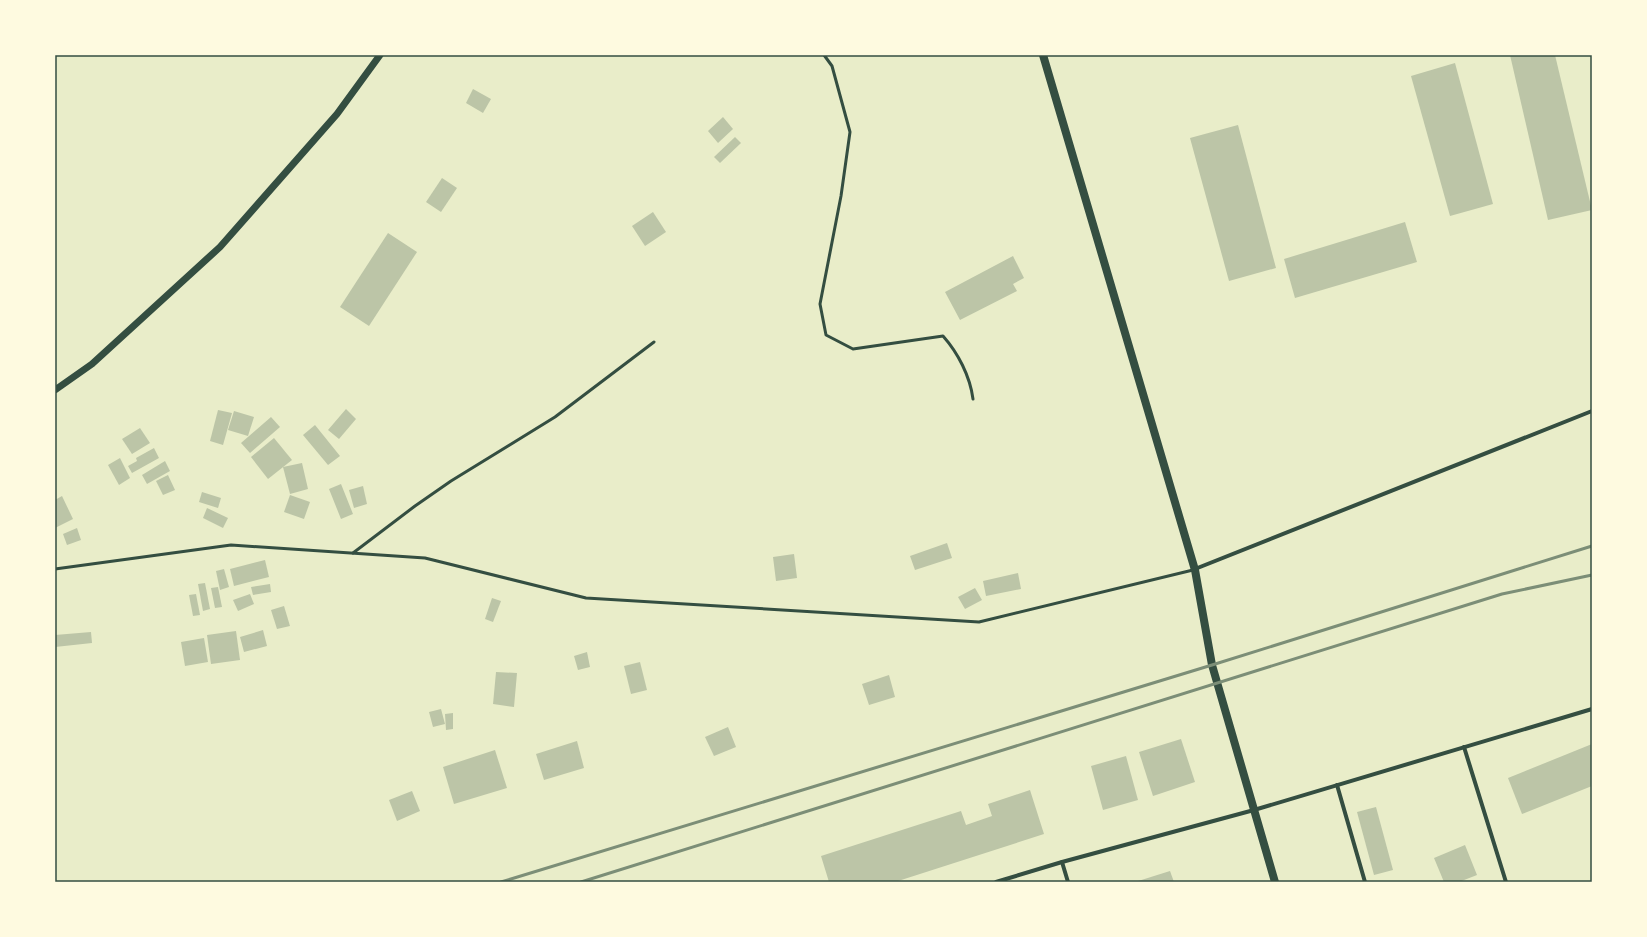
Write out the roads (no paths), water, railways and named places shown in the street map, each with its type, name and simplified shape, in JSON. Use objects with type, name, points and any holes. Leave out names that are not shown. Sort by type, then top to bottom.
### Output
[{"type":"main road","points":[[1043,55],[1195,570],[1212,665],[1275,882]]},
{"type":"street","points":[[55,390],[92,364],[220,247],[337,114],[380,55]]},
{"type":"street","points":[[1195,570],[1592,411]]},
{"type":"street","points":[[996,882],[1062,862],[1254,810],[1592,709]]},
{"type":"street","points":[[1464,747],[1506,882]]},
{"type":"street","points":[[1337,785],[1365,882]]},
{"type":"street","points":[[1062,862],[1068,882]]},
{"type":"lane","points":[[824,55],[832,66],[850,132],[841,196],[820,304],[826,335],[853,348],[943,336],[954,348],[971,384],[973,399]]},
{"type":"lane","points":[[353,553],[451,481],[555,417],[654,342]]},
{"type":"lane","points":[[55,569],[231,545],[425,558],[586,598],[979,622],[1195,570]]},
{"type":"railway","points":[[501,882],[1212,665],[1592,546]]},
{"type":"railway","points":[[581,882],[1502,594],[1592,575]]}]
